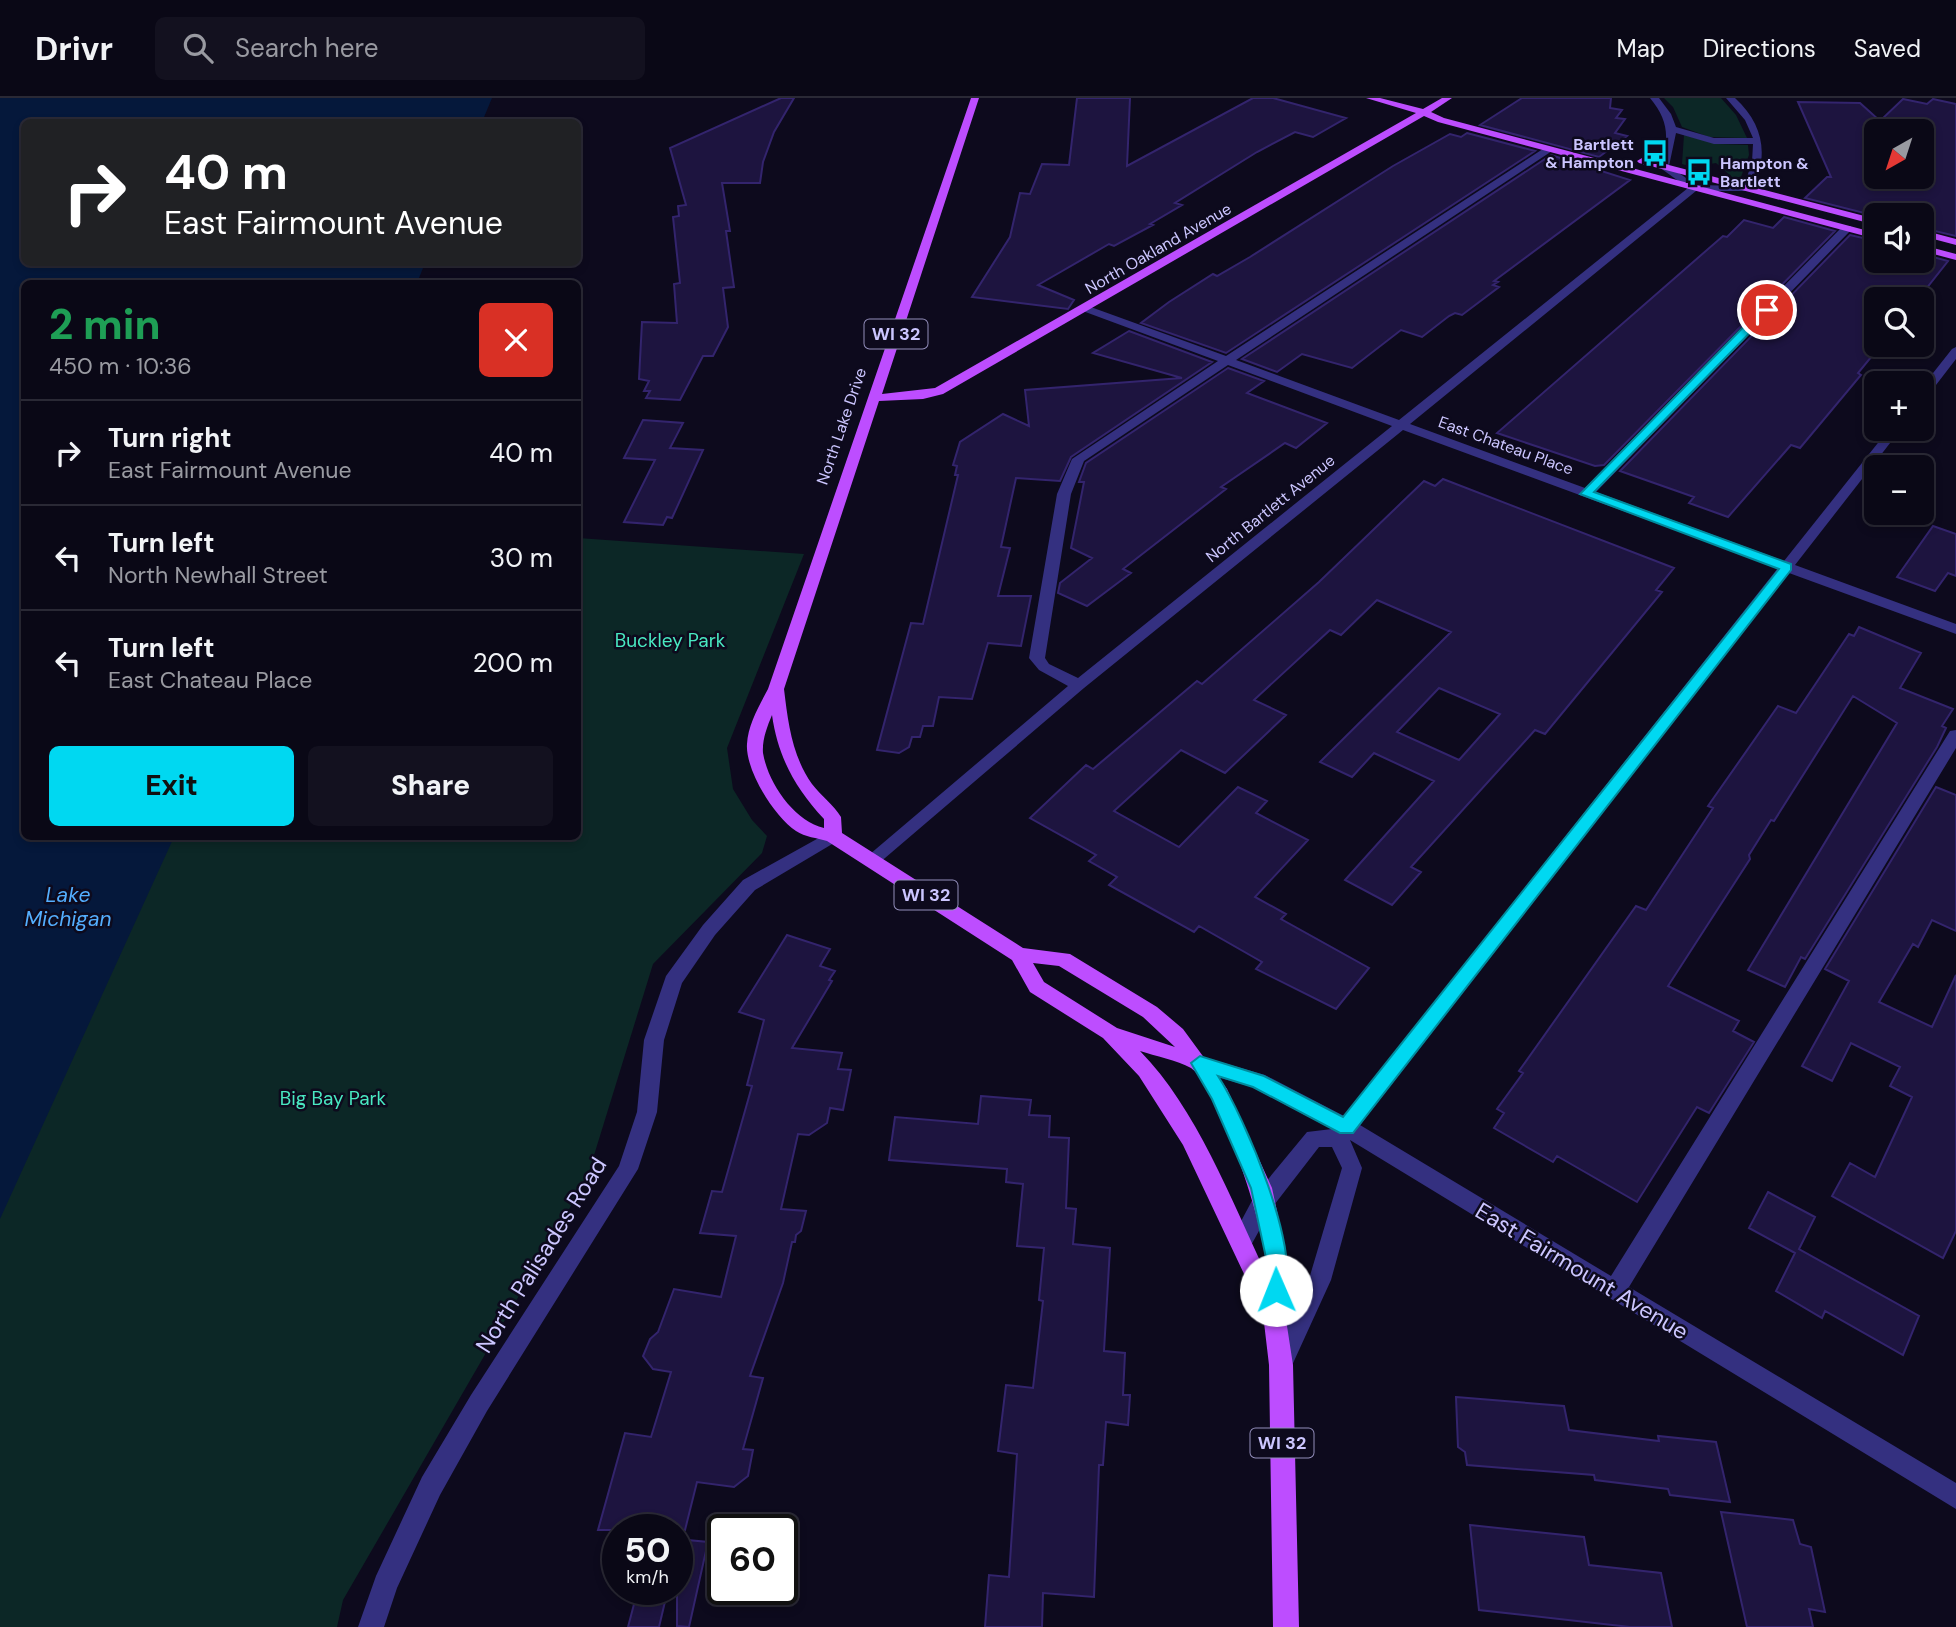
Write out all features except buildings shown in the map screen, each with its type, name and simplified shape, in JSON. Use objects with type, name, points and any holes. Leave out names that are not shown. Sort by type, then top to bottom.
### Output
[{"type":"main road","name":"North Lake Drive","points":[[776,689],[782,736],[790,763],[808,790],[833,817],[834,836],[803,828],[768,786],[758,765],[755,746],[765,710],[776,689],[975,98]]},
{"type":"main road","points":[[1370,98],[1424,112],[1457,114],[1864,219]]},
{"type":"main road","name":"North Oakland Avenue","points":[[874,398],[923,395],[939,391],[1448,98]]},
{"type":"main road","points":[[1424,112],[1440,120],[1864,233]]},
{"type":"main road","points":[[1934,236],[1956,242]]},
{"type":"main road","points":[[1934,251],[1956,257]]},
{"type":"main road","name":"WI 32","points":[[834,836],[1019,955],[1037,986],[1110,1033],[1146,1070],[1191,1139],[1274,1313]]},
{"type":"main road","name":"WI 32","points":[[1019,955],[1063,959],[1150,1012],[1176,1034],[1200,1063],[1220,1095],[1261,1188],[1278,1267],[1274,1313],[1281,1364],[1286,1627]]},
{"type":"main road","points":[[1110,1033],[1200,1063]]},
{"type":"street","points":[[1654,98],[1661,105],[1672,129],[1674,143],[1664,167],[1694,188],[1748,189],[1759,164],[1758,141],[1751,121],[1730,98]]},
{"type":"street","points":[[1672,129],[1714,141],[1758,141]]},
{"type":"street","points":[[1079,685],[1044,667],[1037,658],[1065,494],[1078,459],[1549,149]]},
{"type":"street","name":"North Bartlett Avenue","points":[[872,860],[1079,685],[1694,188]]},
{"type":"street","points":[[1586,494],[1847,228]]},
{"type":"street","name":"East Chateau Place","points":[[1084,308],[1956,629]]},
{"type":"street","points":[[1934,379],[1956,351]]},
{"type":"street","points":[[1241,1242],[1263,1202],[1314,1138],[1343,1133],[1886,441]]},
{"type":"street","points":[[1614,1291],[1956,735]]},
{"type":"street","name":"North Palisades Road","points":[[371,1627],[385,1585],[430,1486],[479,1403],[628,1169],[647,1112],[654,1040],[673,981],[709,930],[749,885],[834,836]]},
{"type":"street","name":"East Fairmount Avenue","points":[[1200,1063],[1258,1081],[1956,1497]]},
{"type":"street","points":[[1281,1364],[1320,1280],[1352,1168],[1343,1133]]},
{"type":"green space","points":[[1664,98],[1721,98],[1736,115],[1747,138],[1709,137],[1682,127],[1673,107]]},
{"type":"green space","points":[[1684,135],[1719,144],[1748,145],[1749,155],[1741,177],[1732,177],[1716,163],[1692,167],[1682,164]]},
{"type":"green space","name":"Big Bay Park","points":[[581,538],[804,554],[727,748],[733,789],[752,820],[767,836],[762,853],[653,964],[587,1178],[343,1600],[337,1627],[0,1627],[0,1203],[163,840],[581,840]]},
{"type":"water","name":"Lake Michigan","points":[[0,98],[492,98],[483,119],[21,119],[21,266],[424,266],[418,280],[21,280],[21,840],[173,840],[0,1219]]},
{"type":"place","name":"Bartlett & Hampton","points":[[1655,153]]},
{"type":"place","name":"Hampton & Bartlett","points":[[1699,172]]},
{"type":"route","points":[[1276,1290],[1278,1267],[1261,1188],[1220,1095],[1200,1063],[1258,1081],[1346,1127],[1787,567],[1586,494],[1767,310]]},
{"type":"park label","name":"Buckley Park","points":[[670,640]]}]
